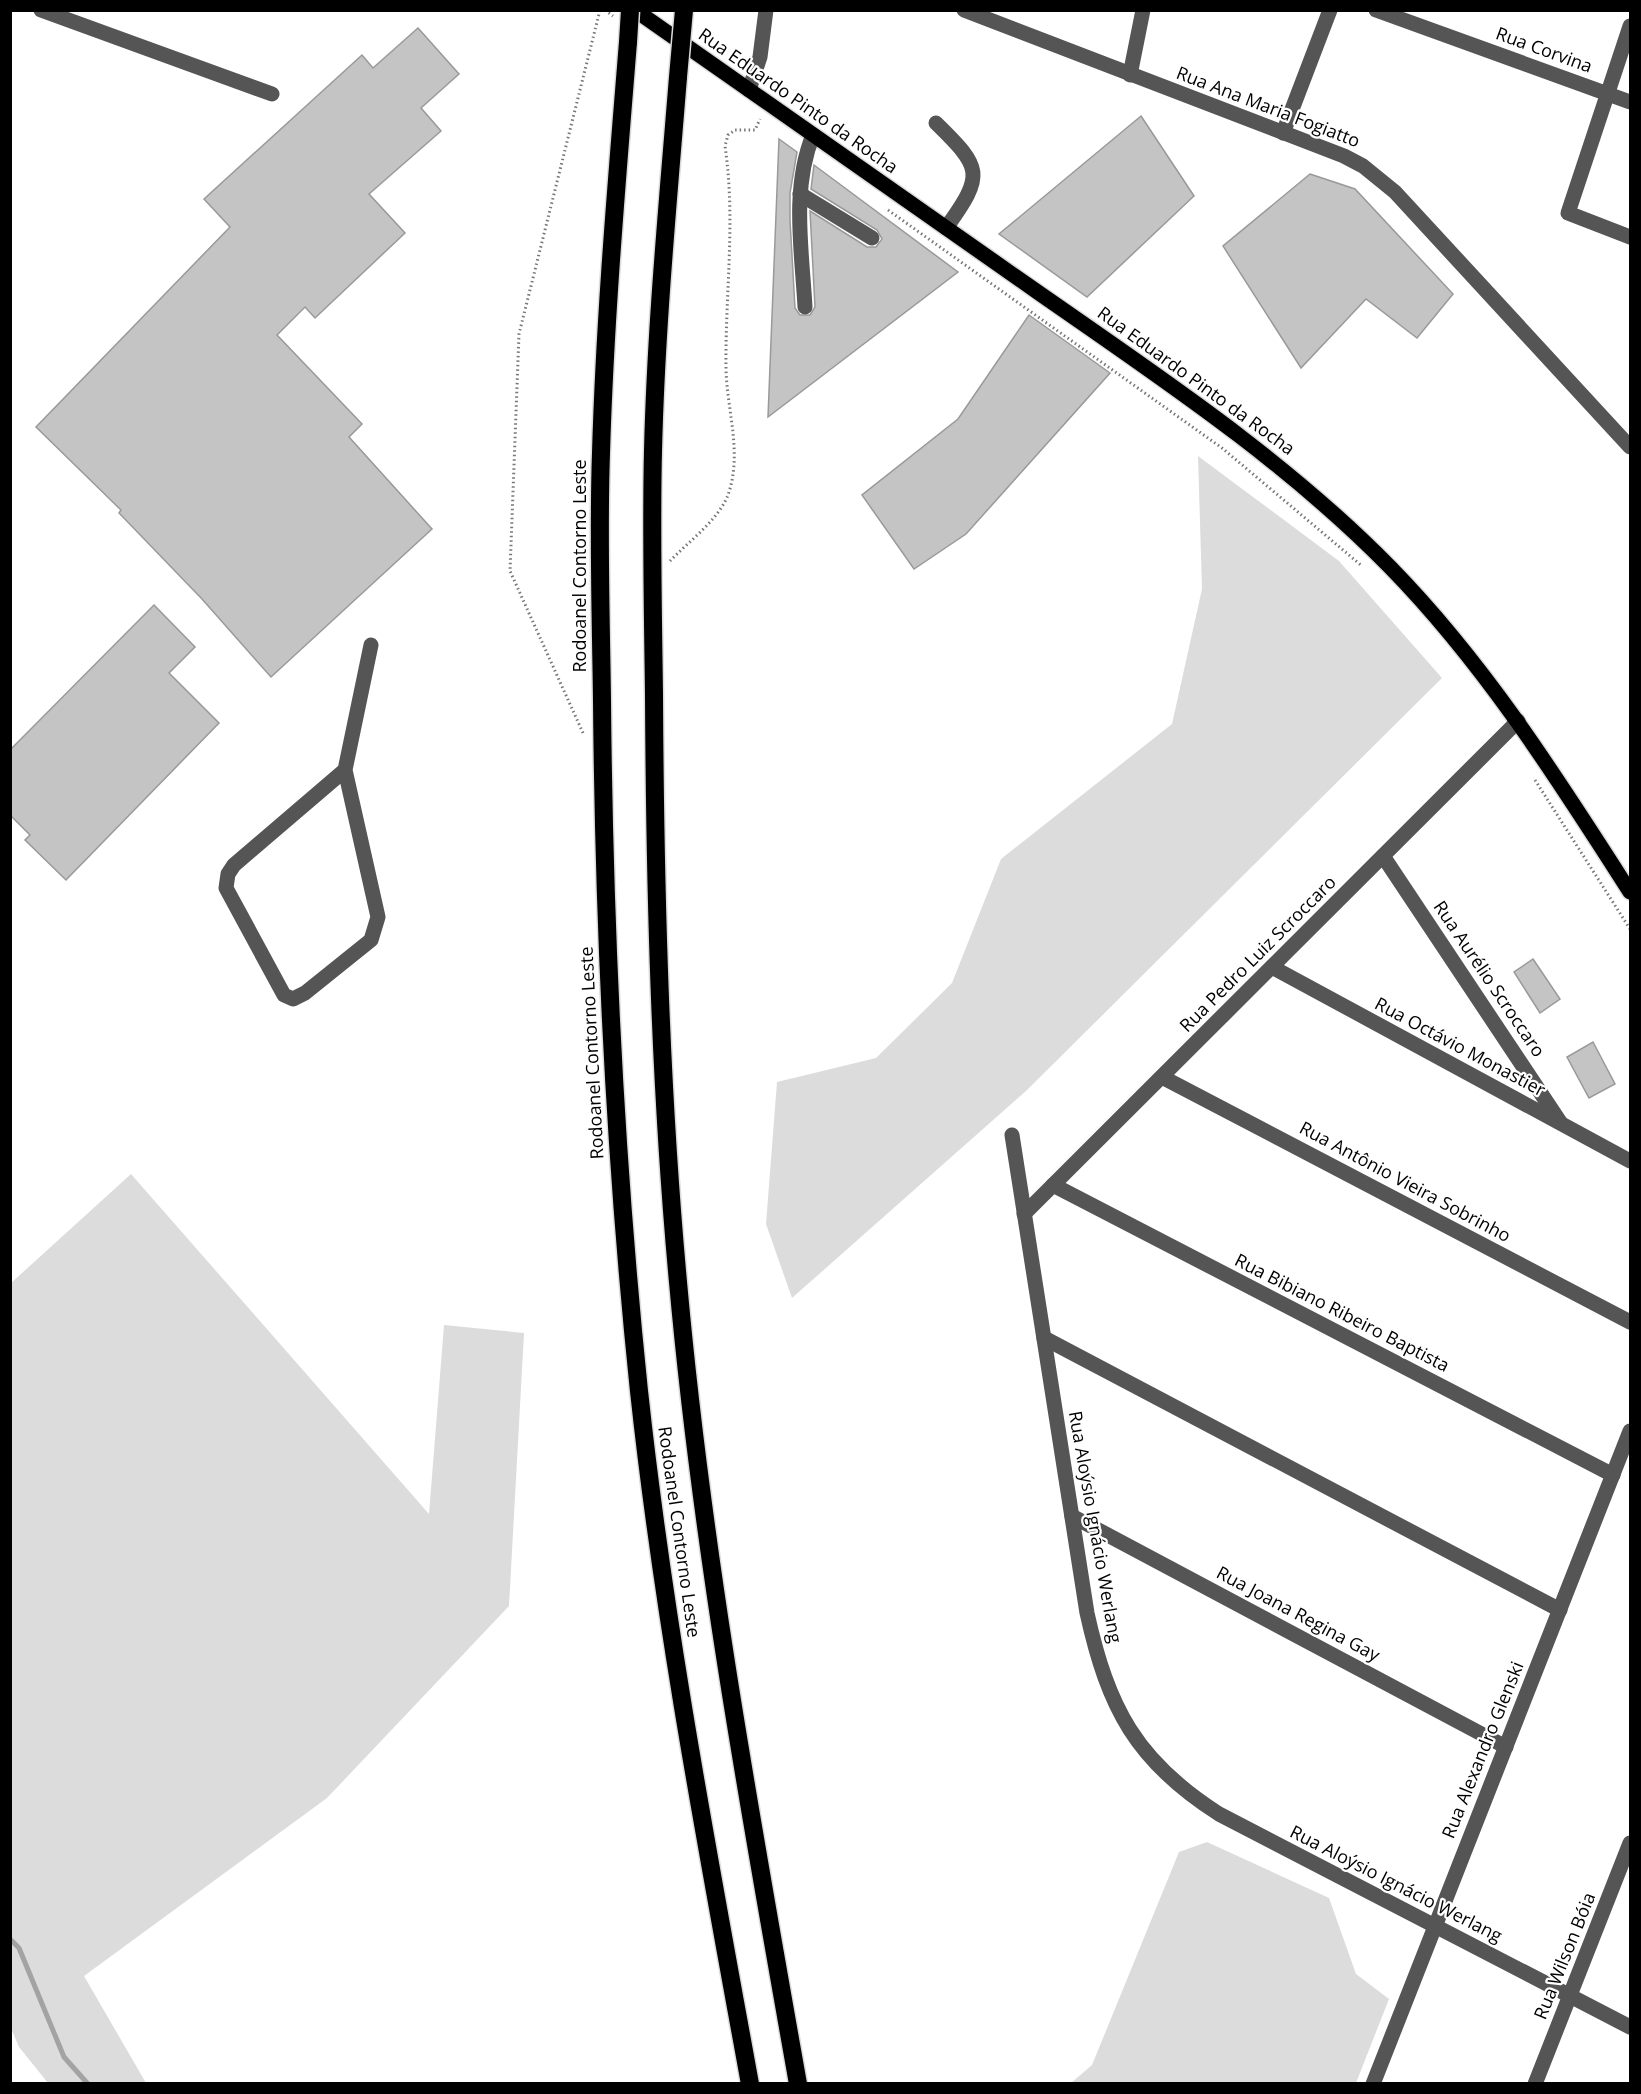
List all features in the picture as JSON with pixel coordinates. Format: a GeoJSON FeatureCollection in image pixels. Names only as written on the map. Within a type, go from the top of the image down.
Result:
{"type":"FeatureCollection","features":[{"type":"Feature","properties":{"kind":"highway","name":"Rodoanel Contorno Leste"},"geometry":{"type":"LineString","coordinates":[[684,10],[656,371],[653,579],[657,934],[678,1285],[719,1616],[754,1837],[798,2084]]}},
{"type":"Feature","properties":{"kind":"highway","name":"Rodoanel Contorno Leste"},"geometry":{"type":"LineString","coordinates":[[626,13],[628,42],[609,280],[600,460],[604,887],[609,997],[629,1285],[654,1511],[686,1725],[750,2084]]}},
{"type":"Feature","properties":{"kind":"main road","name":"Rua Eduardo Pinto da Rocha"},"geometry":{"type":"LineString","coordinates":[[626,13],[748,90],[1205,408],[1302,484],[1391,568],[1465,653],[1518,721],[1630,892]]}},
{"type":"Feature","properties":{"kind":"street"},"geometry":{"type":"LineString","coordinates":[[41,10],[272,94]]}},
{"type":"Feature","properties":{"kind":"street"},"geometry":{"type":"LineString","coordinates":[[748,90],[760,57],[766,10]]}},
{"type":"Feature","properties":{"kind":"street","name":"Rua Ana Maria Fogiatto"},"geometry":{"type":"LineString","coordinates":[[964,10],[1363,166],[1395,192],[1630,447]]}},
{"type":"Feature","properties":{"kind":"street"},"geometry":{"type":"LineString","coordinates":[[1131,75],[1143,10]]}},
{"type":"Feature","properties":{"kind":"street"},"geometry":{"type":"LineString","coordinates":[[1283,133],[1330,10]]}},
{"type":"Feature","properties":{"kind":"street","name":"Rua Corvina"},"geometry":{"type":"LineString","coordinates":[[1376,10],[1630,102]]}},
{"type":"Feature","properties":{"kind":"street"},"geometry":{"type":"LineString","coordinates":[[1630,26],[1568,213],[1630,237]]}},
{"type":"Feature","properties":{"kind":"street"},"geometry":{"type":"LineString","coordinates":[[936,123],[966,152],[974,167],[973,184],[964,204],[946,228]]}},
{"type":"Feature","properties":{"kind":"street"},"geometry":{"type":"LineString","coordinates":[[805,307],[800,194],[804,157],[813,135]]}},
{"type":"Feature","properties":{"kind":"street"},"geometry":{"type":"LineString","coordinates":[[800,194],[872,237]]}},
{"type":"Feature","properties":{"kind":"street"},"geometry":{"type":"LineString","coordinates":[[345,770],[234,865],[228,874],[226,888],[284,995],[293,999],[305,993],[371,940],[378,917],[345,770],[371,645]]}},
{"type":"Feature","properties":{"kind":"street","name":"Rua Pedro Luiz Scroccaro"},"geometry":{"type":"LineString","coordinates":[[1024,1214],[1518,721]]}},
{"type":"Feature","properties":{"kind":"street","name":"Rua Aurélio Scroccaro"},"geometry":{"type":"LineString","coordinates":[[1383,856],[1562,1124]]}},
{"type":"Feature","properties":{"kind":"street","name":"Rua Octávio Monastier"},"geometry":{"type":"LineString","coordinates":[[1272,967],[1630,1161]]}},
{"type":"Feature","properties":{"kind":"street","name":"Rua Antônio Vieira Sobrinho"},"geometry":{"type":"LineString","coordinates":[[1162,1077],[1630,1322]]}},
{"type":"Feature","properties":{"kind":"street","name":"Rua Aloýsio Ignácio Werlang"},"geometry":{"type":"LineString","coordinates":[[1012,1135],[1088,1613],[1099,1659],[1118,1710],[1152,1762],[1173,1782],[1219,1814],[1630,2027]]}},
{"type":"Feature","properties":{"kind":"street","name":"Rua Bibiano Ribeiro Baptista"},"geometry":{"type":"LineString","coordinates":[[1053,1185],[1613,1475]]}},
{"type":"Feature","properties":{"kind":"street"},"geometry":{"type":"LineString","coordinates":[[1044,1338],[1560,1610]]}},
{"type":"Feature","properties":{"kind":"street","name":"Rua Alexandro Glenski"},"geometry":{"type":"LineString","coordinates":[[1373,2084],[1630,1431]]}},
{"type":"Feature","properties":{"kind":"street","name":"Rua Joana Regina Gay"},"geometry":{"type":"LineString","coordinates":[[1072,1516],[1506,1747]]}},
{"type":"Feature","properties":{"kind":"street","name":"Rua Wilson Bóia"},"geometry":{"type":"LineString","coordinates":[[1535,2084],[1630,1844]]}},
{"type":"Feature","properties":{"kind":"path"},"geometry":{"type":"LineString","coordinates":[[588,743],[510,571],[519,334],[600,10]]}},
{"type":"Feature","properties":{"kind":"path"},"geometry":{"type":"LineString","coordinates":[[604,10],[626,13]]}},
{"type":"Feature","properties":{"kind":"path"},"geometry":{"type":"LineString","coordinates":[[653,579],[717,513],[729,493],[735,464],[726,371],[732,216],[725,146],[728,135],[735,130],[755,130],[761,117],[770,124]]}},
{"type":"Feature","properties":{"kind":"path"},"geometry":{"type":"LineString","coordinates":[[880,204],[1222,448],[1368,571]]}},
{"type":"Feature","properties":{"kind":"path"},"geometry":{"type":"LineString","coordinates":[[1532,776],[1630,929]]}},
{"type":"Feature","properties":{"kind":"shaded area"},"geometry":{"type":"Polygon","coordinates":[[[1198,456],[1339,561],[1442,678],[1026,1091],[792,1298],[766,1224],[777,1082],[876,1058],[952,983],[1001,859],[1172,724],[1202,589],[1198,456]]]}},
{"type":"Feature","properties":{"kind":"shaded area"},"geometry":{"type":"Polygon","coordinates":[[[131,1174],[429,1514],[444,1325],[524,1333],[509,1606],[327,1798],[84,1976],[146,2083],[48,2083],[19,2047],[10,2026],[11,1283],[131,1174]]]}},
{"type":"Feature","properties":{"kind":"shaded area"},"geometry":{"type":"Polygon","coordinates":[[[1207,1842],[1329,1898],[1356,1974],[1389,1999],[1356,2083],[1071,2083],[1092,2065],[1179,1852],[1207,1842]]]}},
{"type":"Feature","properties":{"kind":"building"},"geometry":{"type":"Polygon","coordinates":[[[418,28],[459,74],[421,108],[441,131],[369,194],[405,233],[315,318],[305,307],[277,335],[362,424],[349,437],[432,529],[271,677],[202,599],[119,513],[121,510],[36,427],[230,227],[204,199],[362,55],[373,68],[418,28]]]}},
{"type":"Feature","properties":{"kind":"building"},"geometry":{"type":"Polygon","coordinates":[[[1141,116],[1194,196],[1087,297],[999,234],[1141,116]]]}},
{"type":"Feature","properties":{"kind":"building"},"geometry":{"type":"Polygon","coordinates":[[[779,139],[797,152],[790,193],[790,220],[795,308],[800,315],[810,315],[815,307],[810,211],[867,247],[876,247],[882,239],[877,230],[811,189],[814,165],[958,272],[768,417],[779,139]]]}},
{"type":"Feature","properties":{"kind":"building"},"geometry":{"type":"Polygon","coordinates":[[[1310,174],[1355,189],[1453,294],[1417,338],[1366,299],[1301,368],[1223,246],[1310,174]]]}},
{"type":"Feature","properties":{"kind":"building"},"geometry":{"type":"Polygon","coordinates":[[[1029,315],[1110,373],[966,534],[914,569],[862,495],[958,419],[1029,315]]]}},
{"type":"Feature","properties":{"kind":"building"},"geometry":{"type":"Polygon","coordinates":[[[154,605],[195,647],[169,673],[219,723],[66,880],[25,840],[30,835],[10,815],[10,750],[154,605]]]}},
{"type":"Feature","properties":{"kind":"building"},"geometry":{"type":"Polygon","coordinates":[[[1533,959],[1560,999],[1540,1013],[1514,972],[1533,959]]]}},
{"type":"Feature","properties":{"kind":"building"},"geometry":{"type":"Polygon","coordinates":[[[1593,1042],[1615,1084],[1589,1098],[1567,1057],[1593,1042]]]}},
{"type":"Feature","properties":{"kind":"waterway"},"geometry":{"type":"LineString","coordinates":[[10,1939],[19,1948],[64,2057],[88,2084]]}}]}
